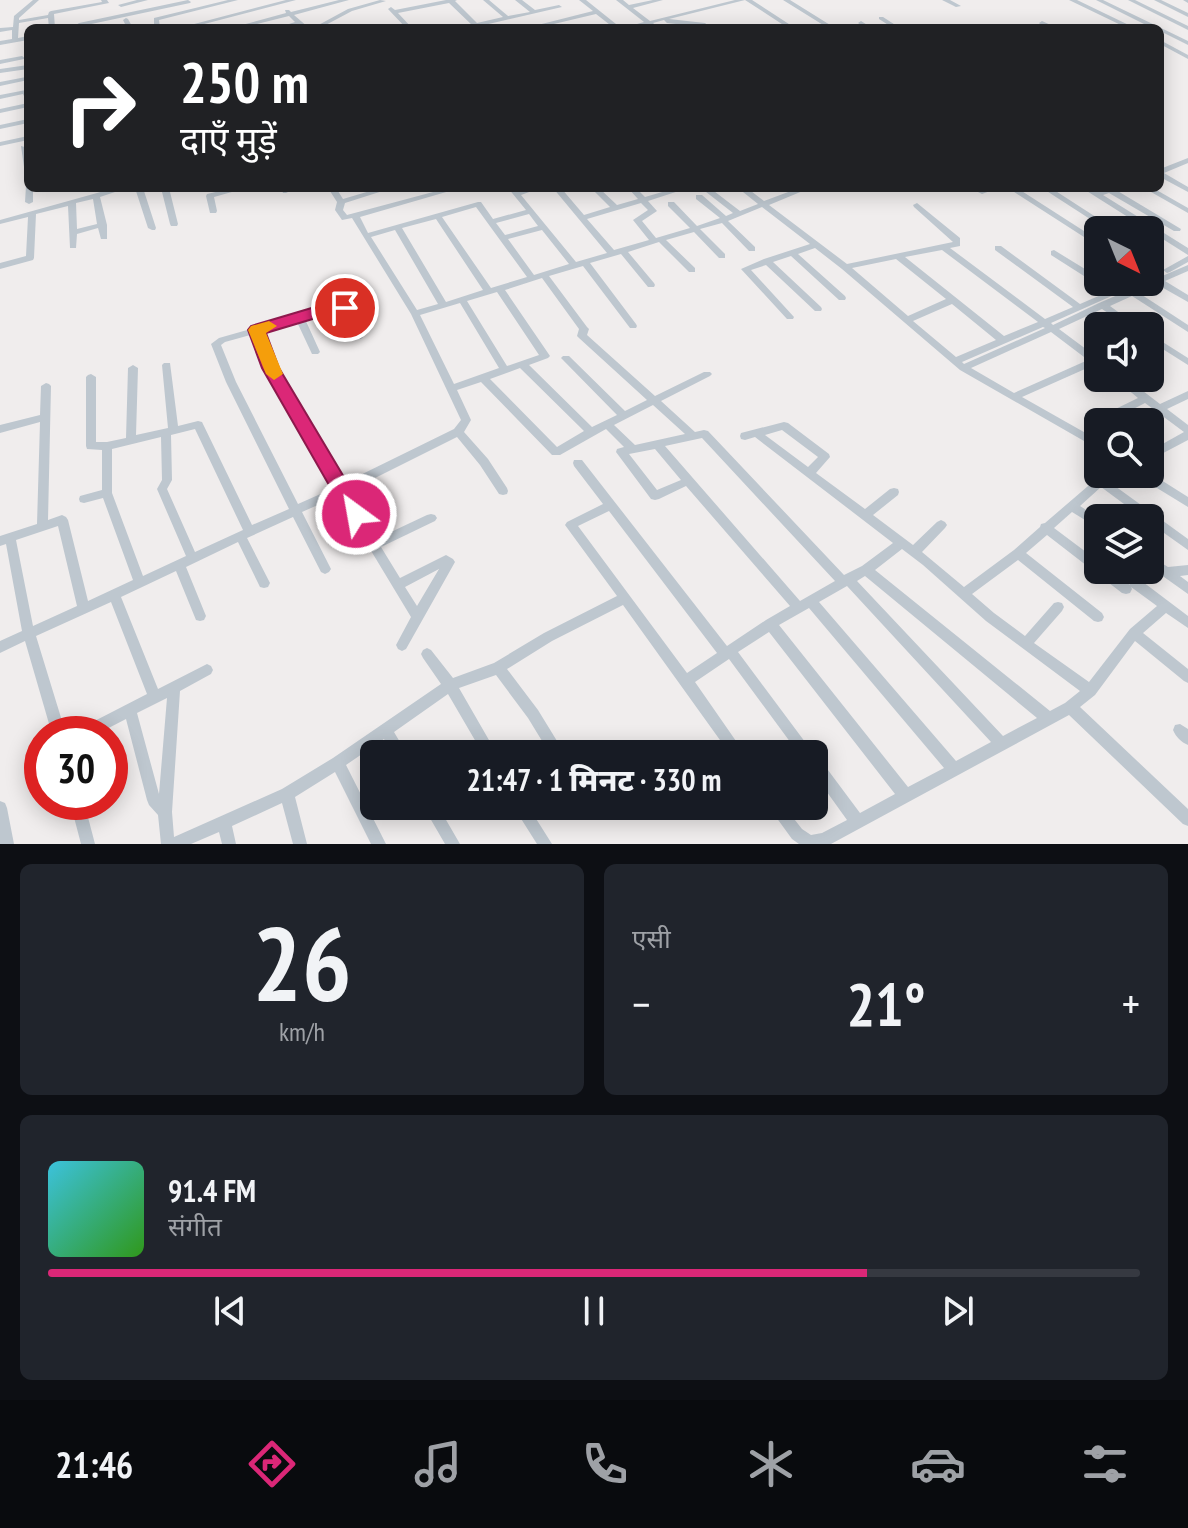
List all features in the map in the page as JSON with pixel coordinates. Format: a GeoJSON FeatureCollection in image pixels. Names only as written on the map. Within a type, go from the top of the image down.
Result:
{"type":"FeatureCollection","features":[{"type":"Feature","properties":{"kind":"street"},"geometry":{"type":"LineString","coordinates":[[15,40],[16,17],[24,4],[36,0]]}},
{"type":"Feature","properties":{"kind":"street"},"geometry":{"type":"LineString","coordinates":[[52,24],[51,13],[106,3],[104,0]]}},
{"type":"Feature","properties":{"kind":"street"},"geometry":{"type":"LineString","coordinates":[[121,5],[145,0]]}},
{"type":"Feature","properties":{"kind":"street"},"geometry":{"type":"LineString","coordinates":[[86,24],[235,0]]}},
{"type":"Feature","properties":{"kind":"street"},"geometry":{"type":"LineString","coordinates":[[205,24],[293,0]]}},
{"type":"Feature","properties":{"kind":"street"},"geometry":{"type":"LineString","coordinates":[[250,24],[346,0]]}},
{"type":"Feature","properties":{"kind":"street"},"geometry":{"type":"LineString","coordinates":[[394,12],[452,0],[475,24]]}},
{"type":"Feature","properties":{"kind":"street"},"geometry":{"type":"LineString","coordinates":[[486,0],[507,18]]}},
{"type":"Feature","properties":{"kind":"street"},"geometry":{"type":"LineString","coordinates":[[518,0],[534,12]]}},
{"type":"Feature","properties":{"kind":"street"},"geometry":{"type":"LineString","coordinates":[[550,0],[573,18]]}},
{"type":"Feature","properties":{"kind":"street"},"geometry":{"type":"LineString","coordinates":[[582,0],[613,24]]}},
{"type":"Feature","properties":{"kind":"street"},"geometry":{"type":"LineString","coordinates":[[619,0],[651,24]]}},
{"type":"Feature","properties":{"kind":"street"},"geometry":{"type":"LineString","coordinates":[[641,24],[706,9],[721,2],[745,0],[785,24]]}},
{"type":"Feature","properties":{"kind":"street"},"geometry":{"type":"LineString","coordinates":[[786,0],[825,24]]}},
{"type":"Feature","properties":{"kind":"street"},"geometry":{"type":"LineString","coordinates":[[945,0],[958,6]]}},
{"type":"Feature","properties":{"kind":"street"},"geometry":{"type":"LineString","coordinates":[[1076,0],[1124,24]]}},
{"type":"Feature","properties":{"kind":"street"},"geometry":{"type":"LineString","coordinates":[[1099,0],[1149,24]]}},
{"type":"Feature","properties":{"kind":"street"},"geometry":{"type":"LineString","coordinates":[[1131,0],[1188,28]]}},
{"type":"Feature","properties":{"kind":"street"},"geometry":{"type":"LineString","coordinates":[[1157,0],[1188,16]]}},
{"type":"Feature","properties":{"kind":"street"},"geometry":{"type":"LineString","coordinates":[[324,24],[350,10],[383,1],[405,24]]}},
{"type":"Feature","properties":{"kind":"street"},"geometry":{"type":"LineString","coordinates":[[629,7],[655,1]]}},
{"type":"Feature","properties":{"kind":"street"},"geometry":{"type":"LineString","coordinates":[[106,24],[154,14],[188,2]]}},
{"type":"Feature","properties":{"kind":"street"},"geometry":{"type":"LineString","coordinates":[[277,4],[302,24]]}},
{"type":"Feature","properties":{"kind":"street"},"geometry":{"type":"LineString","coordinates":[[95,5],[99,16]]}},
{"type":"Feature","properties":{"kind":"street"},"geometry":{"type":"LineString","coordinates":[[210,6],[224,17]]}},
{"type":"Feature","properties":{"kind":"street"},"geometry":{"type":"LineString","coordinates":[[484,24],[559,7]]}},
{"type":"Feature","properties":{"kind":"street"},"geometry":{"type":"LineString","coordinates":[[73,9],[77,19]]}},
{"type":"Feature","properties":{"kind":"street"},"geometry":{"type":"LineString","coordinates":[[706,9],[709,15],[707,24]]}},
{"type":"Feature","properties":{"kind":"street"},"geometry":{"type":"LineString","coordinates":[[547,24],[598,12]]}},
{"type":"Feature","properties":{"kind":"street"},"geometry":{"type":"LineString","coordinates":[[154,14],[156,24]]}},
{"type":"Feature","properties":{"kind":"street"},"geometry":{"type":"LineString","coordinates":[[680,15],[687,22]]}},
{"type":"Feature","properties":{"kind":"street"},"geometry":{"type":"LineString","coordinates":[[0,30],[52,16]]}},
{"type":"Feature","properties":{"kind":"street"},"geometry":{"type":"LineString","coordinates":[[1164,25],[1188,16]]}},
{"type":"Feature","properties":{"kind":"street"},"geometry":{"type":"LineString","coordinates":[[881,18],[891,24]]}},
{"type":"Feature","properties":{"kind":"street"},"geometry":{"type":"LineString","coordinates":[[126,20],[128,24]]}},
{"type":"Feature","properties":{"kind":"street"},"geometry":{"type":"LineString","coordinates":[[661,20],[696,24]]}},
{"type":"Feature","properties":{"kind":"street"},"geometry":{"type":"LineString","coordinates":[[1164,31],[1188,43]]}},
{"type":"Feature","properties":{"kind":"street"},"geometry":{"type":"LineString","coordinates":[[0,43],[24,39]]}},
{"type":"Feature","properties":{"kind":"street"},"geometry":{"type":"LineString","coordinates":[[1164,44],[1188,57]]}},
{"type":"Feature","properties":{"kind":"street"},"geometry":{"type":"LineString","coordinates":[[0,62],[22,58]]}},
{"type":"Feature","properties":{"kind":"street"},"geometry":{"type":"LineString","coordinates":[[0,71],[24,68]]}},
{"type":"Feature","properties":{"kind":"street"},"geometry":{"type":"LineString","coordinates":[[0,84],[24,79]]}},
{"type":"Feature","properties":{"kind":"street"},"geometry":{"type":"LineString","coordinates":[[0,97],[24,92]]}},
{"type":"Feature","properties":{"kind":"street"},"geometry":{"type":"LineString","coordinates":[[0,111],[24,103]]}},
{"type":"Feature","properties":{"kind":"street"},"geometry":{"type":"LineString","coordinates":[[0,127],[24,122]]}},
{"type":"Feature","properties":{"kind":"street"},"geometry":{"type":"LineString","coordinates":[[0,144],[24,139]]}},
{"type":"Feature","properties":{"kind":"street"},"geometry":{"type":"LineString","coordinates":[[1164,171],[1188,160]]}},
{"type":"Feature","properties":{"kind":"street"},"geometry":{"type":"LineString","coordinates":[[1164,175],[1188,190]]}},
{"type":"Feature","properties":{"kind":"street"},"geometry":{"type":"LineString","coordinates":[[29,192],[29,202]]}},
{"type":"Feature","properties":{"kind":"street"},"geometry":{"type":"LineString","coordinates":[[0,222],[110,192]]}},
{"type":"Feature","properties":{"kind":"street"},"geometry":{"type":"LineString","coordinates":[[140,192],[152,228]]}},
{"type":"Feature","properties":{"kind":"street"},"geometry":{"type":"LineString","coordinates":[[166,192],[174,224]]}},
{"type":"Feature","properties":{"kind":"street"},"geometry":{"type":"LineString","coordinates":[[208,192],[213,211]]}},
{"type":"Feature","properties":{"kind":"street"},"geometry":{"type":"LineString","coordinates":[[335,192],[341,202],[339,210],[345,218],[435,192]]}},
{"type":"Feature","properties":{"kind":"street"},"geometry":{"type":"LineString","coordinates":[[341,202],[375,192]]}},
{"type":"Feature","properties":{"kind":"street"},"geometry":{"type":"LineString","coordinates":[[515,192],[575,266]]}},
{"type":"Feature","properties":{"kind":"street"},"geometry":{"type":"LineString","coordinates":[[560,192],[582,218],[651,285]]}},
{"type":"Feature","properties":{"kind":"street"},"geometry":{"type":"LineString","coordinates":[[599,192],[615,208]]}},
{"type":"Feature","properties":{"kind":"street"},"geometry":{"type":"LineString","coordinates":[[636,192],[652,213],[637,221],[692,270]]}},
{"type":"Feature","properties":{"kind":"street"},"geometry":{"type":"LineString","coordinates":[[582,218],[666,192]]}},
{"type":"Feature","properties":{"kind":"street"},"geometry":{"type":"LineString","coordinates":[[710,192],[738,213]]}},
{"type":"Feature","properties":{"kind":"street"},"geometry":{"type":"LineString","coordinates":[[748,192],[845,267],[959,365],[1084,437]]}},
{"type":"Feature","properties":{"kind":"street"},"geometry":{"type":"LineString","coordinates":[[785,192],[789,195]]}},
{"type":"Feature","properties":{"kind":"street"},"geometry":{"type":"LineString","coordinates":[[415,314],[695,228],[796,192]]}},
{"type":"Feature","properties":{"kind":"street"},"geometry":{"type":"LineString","coordinates":[[1018,192],[1084,235]]}},
{"type":"Feature","properties":{"kind":"street"},"geometry":{"type":"LineString","coordinates":[[1052,192],[1090,216]]}},
{"type":"Feature","properties":{"kind":"street"},"geometry":{"type":"LineString","coordinates":[[1093,192],[1129,216]]}},
{"type":"Feature","properties":{"kind":"street"},"geometry":{"type":"LineString","coordinates":[[1097,194],[1103,192]]}},
{"type":"Feature","properties":{"kind":"street"},"geometry":{"type":"LineString","coordinates":[[1118,192],[1177,229]]}},
{"type":"Feature","properties":{"kind":"street"},"geometry":{"type":"LineString","coordinates":[[1155,192],[1188,211]]}},
{"type":"Feature","properties":{"kind":"street"},"geometry":{"type":"LineString","coordinates":[[96,196],[104,237]]}},
{"type":"Feature","properties":{"kind":"street"},"geometry":{"type":"LineString","coordinates":[[699,197],[752,249]]}},
{"type":"Feature","properties":{"kind":"street"},"geometry":{"type":"LineString","coordinates":[[72,203],[73,246]]}},
{"type":"Feature","properties":{"kind":"street"},"geometry":{"type":"LineString","coordinates":[[366,236],[478,204],[533,279]]}},
{"type":"Feature","properties":{"kind":"street"},"geometry":{"type":"LineString","coordinates":[[671,204],[722,256]]}},
{"type":"Feature","properties":{"kind":"street"},"geometry":{"type":"LineString","coordinates":[[845,267],[945,248],[959,242],[917,205]]}},
{"type":"Feature","properties":{"kind":"street"},"geometry":{"type":"LineString","coordinates":[[491,222],[530,211]]}},
{"type":"Feature","properties":{"kind":"street"},"geometry":{"type":"LineString","coordinates":[[0,266],[30,258],[32,214]]}},
{"type":"Feature","properties":{"kind":"street"},"geometry":{"type":"LineString","coordinates":[[0,647],[458,432],[466,420],[453,388],[415,314],[355,216],[359,214]]}},
{"type":"Feature","properties":{"kind":"street"},"geometry":{"type":"LineString","coordinates":[[438,216],[489,292]]}},
{"type":"Feature","properties":{"kind":"street"},"geometry":{"type":"LineString","coordinates":[[73,232],[103,225]]}},
{"type":"Feature","properties":{"kind":"street"},"geometry":{"type":"LineString","coordinates":[[397,227],[444,306]]}},
{"type":"Feature","properties":{"kind":"street"},"geometry":{"type":"LineString","coordinates":[[503,238],[543,227]]}},
{"type":"Feature","properties":{"kind":"street"},"geometry":{"type":"LineString","coordinates":[[1164,238],[1188,252]]}},
{"type":"Feature","properties":{"kind":"street"},"geometry":{"type":"LineString","coordinates":[[790,317],[745,272],[747,267],[817,245]]}},
{"type":"Feature","properties":{"kind":"street"},"geometry":{"type":"LineString","coordinates":[[945,248],[1084,353]]}},
{"type":"Feature","properties":{"kind":"street"},"geometry":{"type":"LineString","coordinates":[[998,248],[1080,308]]}},
{"type":"Feature","properties":{"kind":"street"},"geometry":{"type":"LineString","coordinates":[[792,253],[842,298]]}},
{"type":"Feature","properties":{"kind":"street"},"geometry":{"type":"LineString","coordinates":[[1054,253],[1084,272]]}},
{"type":"Feature","properties":{"kind":"street"},"geometry":{"type":"LineString","coordinates":[[899,257],[1004,341]]}},
{"type":"Feature","properties":{"kind":"street"},"geometry":{"type":"LineString","coordinates":[[767,261],[818,309]]}},
{"type":"Feature","properties":{"kind":"street"},"geometry":{"type":"LineString","coordinates":[[585,263],[633,326]]}},
{"type":"Feature","properties":{"kind":"street"},"geometry":{"type":"LineString","coordinates":[[1164,274],[1188,266]]}},
{"type":"Feature","properties":{"kind":"street"},"geometry":{"type":"LineString","coordinates":[[544,275],[584,329],[582,336],[693,436]]}},
{"type":"Feature","properties":{"kind":"street"},"geometry":{"type":"LineString","coordinates":[[1164,285],[1188,299]]}},
{"type":"Feature","properties":{"kind":"street"},"geometry":{"type":"LineString","coordinates":[[453,388],[545,356],[500,289]]}},
{"type":"Feature","properties":{"kind":"street"},"geometry":{"type":"LineString","coordinates":[[959,365],[1004,341],[1048,326],[1080,308],[1100,304],[1111,296]]}},
{"type":"Feature","properties":{"kind":"street"},"geometry":{"type":"LineString","coordinates":[[959,365],[1124,296]]}},
{"type":"Feature","properties":{"kind":"street"},"geometry":{"type":"LineString","coordinates":[[1138,296],[1188,329]]}},
{"type":"Feature","properties":{"kind":"street"},"geometry":{"type":"LineString","coordinates":[[462,300],[505,370]]}},
{"type":"Feature","properties":{"kind":"street"},"geometry":{"type":"LineString","coordinates":[[907,320],[952,300]]}},
{"type":"Feature","properties":{"kind":"street"},"geometry":{"type":"LineString","coordinates":[[1100,304],[1112,312]]}},
{"type":"Feature","properties":{"kind":"street"},"geometry":{"type":"LineString","coordinates":[[325,569],[216,344],[341,306],[358,337]]}},
{"type":"Feature","properties":{"kind":"street"},"geometry":{"type":"LineString","coordinates":[[299,317],[315,352]]}},
{"type":"Feature","properties":{"kind":"street"},"geometry":{"type":"LineString","coordinates":[[257,330],[271,368],[418,618]]}},
{"type":"Feature","properties":{"kind":"street"},"geometry":{"type":"LineString","coordinates":[[1164,346],[1188,362]]}},
{"type":"Feature","properties":{"kind":"street"},"geometry":{"type":"LineString","coordinates":[[566,358],[624,416]]}},
{"type":"Feature","properties":{"kind":"street"},"geometry":{"type":"LineString","coordinates":[[522,364],[591,432]]}},
{"type":"Feature","properties":{"kind":"street"},"geometry":{"type":"LineString","coordinates":[[167,365],[167,480],[162,489],[192,557]]}},
{"type":"Feature","properties":{"kind":"street"},"geometry":{"type":"LineString","coordinates":[[1016,396],[1084,367]]}},
{"type":"Feature","properties":{"kind":"street"},"geometry":{"type":"LineString","coordinates":[[131,440],[133,368]]}},
{"type":"Feature","properties":{"kind":"street"},"geometry":{"type":"LineString","coordinates":[[483,378],[556,452],[707,374]]}},
{"type":"Feature","properties":{"kind":"street"},"geometry":{"type":"LineString","coordinates":[[91,377],[91,446],[107,446],[192,424],[201,427],[264,583]]}},
{"type":"Feature","properties":{"kind":"street"},"geometry":{"type":"LineString","coordinates":[[42,527],[46,386]]}},
{"type":"Feature","properties":{"kind":"street"},"geometry":{"type":"LineString","coordinates":[[1138,392],[1158,408]]}},
{"type":"Feature","properties":{"kind":"street"},"geometry":{"type":"LineString","coordinates":[[1161,408],[1188,395]]}},
{"type":"Feature","properties":{"kind":"street"},"geometry":{"type":"LineString","coordinates":[[1126,408],[1146,398]]}},
{"type":"Feature","properties":{"kind":"street"},"geometry":{"type":"LineString","coordinates":[[1164,413],[1188,433],[1164,448]]}},
{"type":"Feature","properties":{"kind":"street"},"geometry":{"type":"LineString","coordinates":[[0,429],[45,417]]}},
{"type":"Feature","properties":{"kind":"street"},"geometry":{"type":"LineString","coordinates":[[607,424],[633,450]]}},
{"type":"Feature","properties":{"kind":"street"},"geometry":{"type":"LineString","coordinates":[[809,473],[825,457],[784,426],[751,434],[809,473],[914,552],[1090,691]]}},
{"type":"Feature","properties":{"kind":"street"},"geometry":{"type":"LineString","coordinates":[[1078,433],[1084,430]]}},
{"type":"Feature","properties":{"kind":"street"},"geometry":{"type":"LineString","coordinates":[[458,432],[484,462],[503,491]]}},
{"type":"Feature","properties":{"kind":"street"},"geometry":{"type":"LineString","coordinates":[[688,481],[655,496],[621,452],[704,434],[1001,743]]}},
{"type":"Feature","properties":{"kind":"street"},"geometry":{"type":"LineString","coordinates":[[657,444],[953,768]]}},
{"type":"Feature","properties":{"kind":"street"},"geometry":{"type":"LineString","coordinates":[[107,446],[107,493],[139,582]]}},
{"type":"Feature","properties":{"kind":"street"},"geometry":{"type":"LineString","coordinates":[[578,463],[796,740]]}},
{"type":"Feature","properties":{"kind":"street"},"geometry":{"type":"LineString","coordinates":[[964,594],[1094,488]]}},
{"type":"Feature","properties":{"kind":"street"},"geometry":{"type":"LineString","coordinates":[[1117,488],[1188,545]]}},
{"type":"Feature","properties":{"kind":"street"},"geometry":{"type":"LineString","coordinates":[[1164,488],[1188,503]]}},
{"type":"Feature","properties":{"kind":"street"},"geometry":{"type":"LineString","coordinates":[[865,515],[894,492]]}},
{"type":"Feature","properties":{"kind":"street"},"geometry":{"type":"LineString","coordinates":[[84,499],[107,493]]}},
{"type":"Feature","properties":{"kind":"street"},"geometry":{"type":"LineString","coordinates":[[356,514],[387,499]]}},
{"type":"Feature","properties":{"kind":"street"},"geometry":{"type":"LineString","coordinates":[[610,506],[571,525],[728,740]]}},
{"type":"Feature","properties":{"kind":"street"},"geometry":{"type":"LineString","coordinates":[[1073,507],[1084,514]]}},
{"type":"Feature","properties":{"kind":"street"},"geometry":{"type":"LineString","coordinates":[[375,544],[431,518]]}},
{"type":"Feature","properties":{"kind":"street"},"geometry":{"type":"LineString","coordinates":[[54,716],[5,540],[62,520],[84,608]]}},
{"type":"Feature","properties":{"kind":"street"},"geometry":{"type":"LineString","coordinates":[[914,552],[941,525]]}},
{"type":"Feature","properties":{"kind":"street"},"geometry":{"type":"LineString","coordinates":[[1045,527],[1084,557]]}},
{"type":"Feature","properties":{"kind":"street"},"geometry":{"type":"LineString","coordinates":[[686,681],[770,624],[866,570],[902,543]]}},
{"type":"Feature","properties":{"kind":"street"},"geometry":{"type":"LineString","coordinates":[[1018,553],[1098,617]]}},
{"type":"Feature","properties":{"kind":"street"},"geometry":{"type":"LineString","coordinates":[[398,585],[446,560],[449,562],[402,645]]}},
{"type":"Feature","properties":{"kind":"street"},"geometry":{"type":"LineString","coordinates":[[179,564],[200,616]]}},
{"type":"Feature","properties":{"kind":"street"},"geometry":{"type":"LineString","coordinates":[[866,570],[1048,718]]}},
{"type":"Feature","properties":{"kind":"street"},"geometry":{"type":"LineString","coordinates":[[1166,572],[1188,570]]}},
{"type":"Feature","properties":{"kind":"street"},"geometry":{"type":"LineString","coordinates":[[1166,572],[1188,589]]}},
{"type":"Feature","properties":{"kind":"street"},"geometry":{"type":"LineString","coordinates":[[1126,584],[1166,606],[1188,623]]}},
{"type":"Feature","properties":{"kind":"street"},"geometry":{"type":"LineString","coordinates":[[114,595],[155,697]]}},
{"type":"Feature","properties":{"kind":"street"},"geometry":{"type":"LineString","coordinates":[[175,844],[287,794],[338,763],[450,685],[498,668],[548,637],[625,598]]}},
{"type":"Feature","properties":{"kind":"street"},"geometry":{"type":"LineString","coordinates":[[786,820],[797,834],[809,842],[824,840],[1070,707],[1090,691],[1134,633],[1166,606]]}},
{"type":"Feature","properties":{"kind":"street"},"geometry":{"type":"LineString","coordinates":[[1026,643],[1058,607]]}},
{"type":"Feature","properties":{"kind":"street"},"geometry":{"type":"LineString","coordinates":[[770,624],[905,795]]}},
{"type":"Feature","properties":{"kind":"street"},"geometry":{"type":"LineString","coordinates":[[1134,633],[1188,677]]}},
{"type":"Feature","properties":{"kind":"street"},"geometry":{"type":"LineString","coordinates":[[427,654],[450,685],[482,740]]}},
{"type":"Feature","properties":{"kind":"street"},"geometry":{"type":"LineString","coordinates":[[498,668],[549,740]]}},
{"type":"Feature","properties":{"kind":"street"},"geometry":{"type":"LineString","coordinates":[[118,716],[207,670]]}},
{"type":"Feature","properties":{"kind":"street"},"geometry":{"type":"LineString","coordinates":[[168,844],[165,812],[174,688]]}},
{"type":"Feature","properties":{"kind":"street"},"geometry":{"type":"LineString","coordinates":[[1070,707],[1188,819]]}},
{"type":"Feature","properties":{"kind":"street"},"geometry":{"type":"LineString","coordinates":[[130,710],[154,800],[165,812]]}},
{"type":"Feature","properties":{"kind":"street"},"geometry":{"type":"LineString","coordinates":[[386,730],[392,740]]}},
{"type":"Feature","properties":{"kind":"street"},"geometry":{"type":"LineString","coordinates":[[338,763],[379,844]]}},
{"type":"Feature","properties":{"kind":"street"},"geometry":{"type":"LineString","coordinates":[[828,782],[857,821]]}},
{"type":"Feature","properties":{"kind":"street"},"geometry":{"type":"LineString","coordinates":[[287,794],[300,844]]}},
{"type":"Feature","properties":{"kind":"street"},"geometry":{"type":"LineString","coordinates":[[0,808],[7,844]]}},
{"type":"Feature","properties":{"kind":"street"},"geometry":{"type":"LineString","coordinates":[[82,820],[88,844]]}},
{"type":"Feature","properties":{"kind":"street"},"geometry":{"type":"LineString","coordinates":[[438,820],[453,844]]}},
{"type":"Feature","properties":{"kind":"street"},"geometry":{"type":"LineString","coordinates":[[529,820],[545,844]]}},
{"type":"Feature","properties":{"kind":"street"},"geometry":{"type":"LineString","coordinates":[[224,822],[229,844]]}},
{"type":"Feature","properties":{"kind":"slow traffic"},"geometry":{"type":"LineString","coordinates":[[269,326],[257,330],[274,374]]}},
{"type":"Feature","properties":{"kind":"route"},"geometry":{"type":"LineString","coordinates":[[345,308],[335,306],[257,330],[271,368],[356,514]]}}]}
